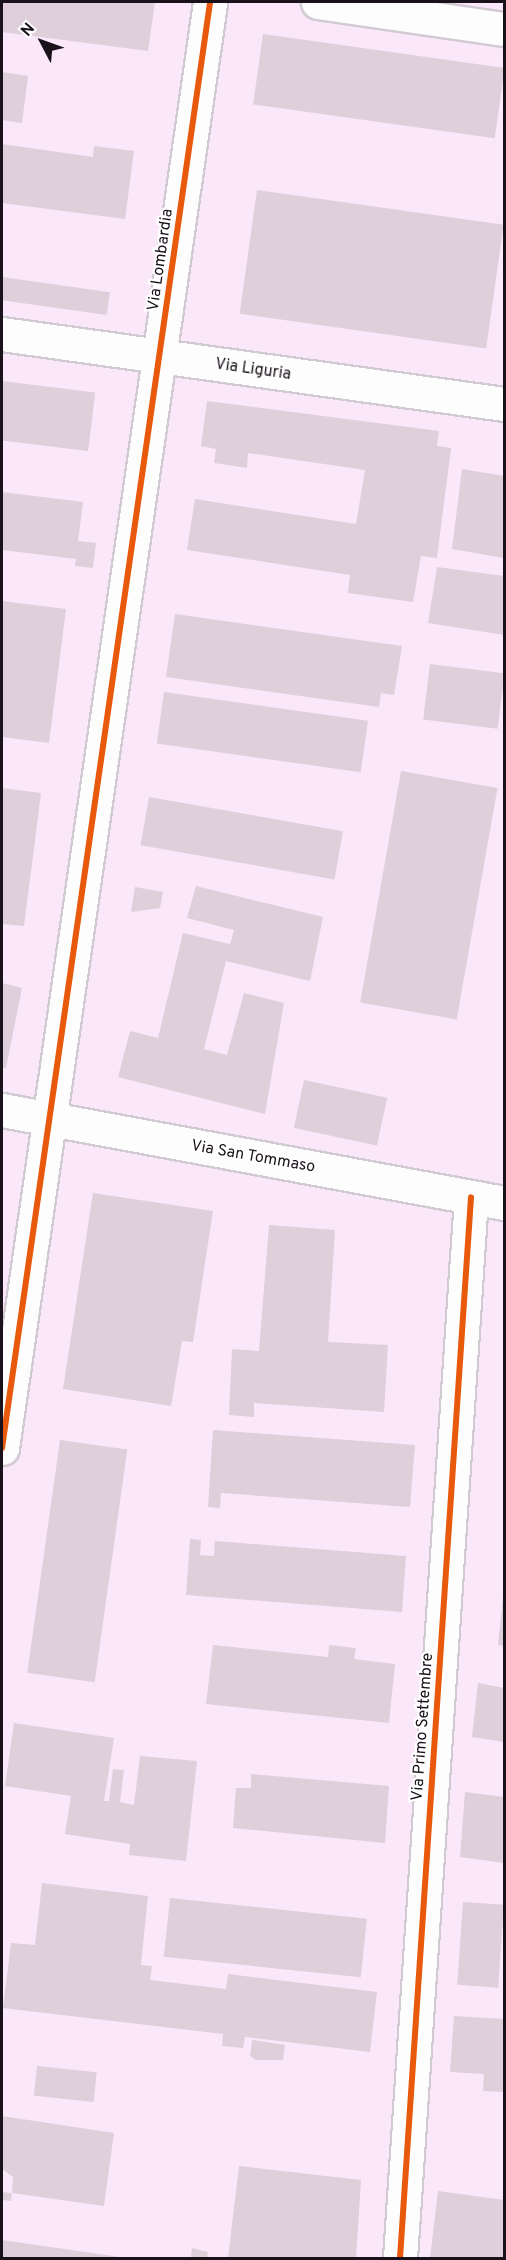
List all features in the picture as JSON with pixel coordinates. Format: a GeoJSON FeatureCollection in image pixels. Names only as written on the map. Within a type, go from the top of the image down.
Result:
{"type":"FeatureCollection","features":[{"type":"Feature","properties":{"kind":"street","name":"Via Lombardia"},"geometry":{"type":"LineString","coordinates":[[2,1448],[52,1120],[210,2]]}},
{"type":"Feature","properties":{"kind":"street"},"geometry":{"type":"LineString","coordinates":[[318,2],[504,29]]}},
{"type":"Feature","properties":{"kind":"street","name":"Via Liguria"},"geometry":{"type":"LineString","coordinates":[[2,334],[161,358],[504,404]]}},
{"type":"Feature","properties":{"kind":"street","name":"Via San Tommaso"},"geometry":{"type":"LineString","coordinates":[[2,1110],[504,1203]]}},
{"type":"Feature","properties":{"kind":"street","name":"Via Primo Settembre"},"geometry":{"type":"LineString","coordinates":[[400,2259],[471,1197]]}},
{"type":"Feature","properties":{"kind":"shaded area"},"geometry":{"type":"Polygon","coordinates":[[[2,2],[504,2],[504,2258],[2,2258],[2,2]]]}},
{"type":"Feature","properties":{"kind":"building"},"geometry":{"type":"Polygon","coordinates":[[[2,2],[155,2],[148,51],[2,32],[2,2]]]}},
{"type":"Feature","properties":{"kind":"building"},"geometry":{"type":"Polygon","coordinates":[[[263,34],[504,68],[495,138],[253,104],[263,34]]]}},
{"type":"Feature","properties":{"kind":"building"},"geometry":{"type":"Polygon","coordinates":[[[2,72],[28,76],[22,123],[2,120],[2,72]]]}},
{"type":"Feature","properties":{"kind":"building"},"geometry":{"type":"Polygon","coordinates":[[[2,144],[93,157],[94,146],[134,151],[125,219],[2,203],[2,144]]]}},
{"type":"Feature","properties":{"kind":"building"},"geometry":{"type":"Polygon","coordinates":[[[257,190],[504,225],[486,348],[240,314],[257,190]]]}},
{"type":"Feature","properties":{"kind":"building"},"geometry":{"type":"Polygon","coordinates":[[[2,277],[110,292],[107,315],[2,300],[2,277]]]}},
{"type":"Feature","properties":{"kind":"building"},"geometry":{"type":"Polygon","coordinates":[[[2,381],[95,392],[88,451],[2,440],[2,381]]]}},
{"type":"Feature","properties":{"kind":"building"},"geometry":{"type":"Polygon","coordinates":[[[207,401],[439,431],[437,446],[451,448],[437,558],[421,556],[413,602],[348,593],[350,575],[187,550],[195,499],[356,524],[365,470],[248,453],[247,468],[214,463],[216,449],[201,446],[207,401]]]}},
{"type":"Feature","properties":{"kind":"building"},"geometry":{"type":"Polygon","coordinates":[[[462,469],[504,476],[504,558],[452,549],[462,469]]]}},
{"type":"Feature","properties":{"kind":"building"},"geometry":{"type":"Polygon","coordinates":[[[2,492],[83,502],[78,541],[96,543],[93,568],[75,566],[76,559],[2,550],[2,492]]]}},
{"type":"Feature","properties":{"kind":"building"},"geometry":{"type":"Polygon","coordinates":[[[437,567],[504,576],[504,635],[428,623],[437,567]]]}},
{"type":"Feature","properties":{"kind":"building"},"geometry":{"type":"Polygon","coordinates":[[[2,601],[66,609],[49,743],[2,737],[2,601]]]}},
{"type":"Feature","properties":{"kind":"building"},"geometry":{"type":"Polygon","coordinates":[[[175,614],[402,646],[394,695],[381,693],[379,707],[166,677],[175,614]]]}},
{"type":"Feature","properties":{"kind":"building"},"geometry":{"type":"Polygon","coordinates":[[[430,664],[504,673],[498,729],[423,720],[430,664]]]}},
{"type":"Feature","properties":{"kind":"building"},"geometry":{"type":"Polygon","coordinates":[[[164,692],[368,721],[361,772],[157,743],[164,692]]]}},
{"type":"Feature","properties":{"kind":"building"},"geometry":{"type":"Polygon","coordinates":[[[401,771],[498,788],[457,1019],[360,1002],[401,771]]]}},
{"type":"Feature","properties":{"kind":"building"},"geometry":{"type":"Polygon","coordinates":[[[2,788],[41,793],[24,926],[2,924],[2,788]]]}},
{"type":"Feature","properties":{"kind":"building"},"geometry":{"type":"Polygon","coordinates":[[[149,797],[343,831],[334,879],[140,845],[149,797]]]}},
{"type":"Feature","properties":{"kind":"building"},"geometry":{"type":"Polygon","coordinates":[[[196,886],[323,917],[310,981],[226,961],[204,1049],[227,1055],[244,993],[284,1003],[265,1114],[118,1077],[130,1031],[158,1038],[183,933],[230,944],[234,930],[187,918],[196,886]]]}},
{"type":"Feature","properties":{"kind":"building"},"geometry":{"type":"Polygon","coordinates":[[[135,887],[163,892],[160,908],[131,912],[135,887]]]}},
{"type":"Feature","properties":{"kind":"building"},"geometry":{"type":"Polygon","coordinates":[[[2,983],[22,988],[6,1068],[2,1068],[2,983]]]}},
{"type":"Feature","properties":{"kind":"building"},"geometry":{"type":"Polygon","coordinates":[[[304,1080],[387,1098],[377,1146],[294,1128],[304,1080]]]}},
{"type":"Feature","properties":{"kind":"building"},"geometry":{"type":"Polygon","coordinates":[[[93,1193],[213,1211],[193,1342],[182,1341],[171,1406],[63,1389],[93,1193]]]}},
{"type":"Feature","properties":{"kind":"building"},"geometry":{"type":"Polygon","coordinates":[[[269,1225],[335,1230],[328,1342],[388,1345],[384,1412],[254,1403],[254,1417],[229,1415],[232,1349],[259,1351],[269,1225]]]}},
{"type":"Feature","properties":{"kind":"building"},"geometry":{"type":"Polygon","coordinates":[[[213,1430],[415,1445],[410,1507],[221,1493],[220,1508],[208,1507],[213,1430]]]}},
{"type":"Feature","properties":{"kind":"building"},"geometry":{"type":"Polygon","coordinates":[[[60,1440],[127,1449],[95,1682],[27,1673],[60,1440]]]}},
{"type":"Feature","properties":{"kind":"building"},"geometry":{"type":"Polygon","coordinates":[[[190,1539],[201,1540],[200,1555],[214,1556],[215,1541],[406,1556],[402,1612],[186,1595],[190,1539]]]}},
{"type":"Feature","properties":{"kind":"building"},"geometry":{"type":"Polygon","coordinates":[[[504,1598],[504,1646],[498,1645],[504,1598]]]}},
{"type":"Feature","properties":{"kind":"building"},"geometry":{"type":"Polygon","coordinates":[[[213,1645],[328,1657],[329,1645],[356,1648],[354,1659],[395,1664],[389,1723],[206,1704],[213,1645]]]}},
{"type":"Feature","properties":{"kind":"building"},"geometry":{"type":"Polygon","coordinates":[[[478,1683],[504,1688],[504,1742],[472,1737],[478,1683]]]}},
{"type":"Feature","properties":{"kind":"building"},"geometry":{"type":"Polygon","coordinates":[[[14,1723],[114,1738],[104,1801],[109,1801],[113,1769],[124,1770],[120,1802],[134,1805],[140,1756],[197,1761],[186,1861],[129,1855],[130,1844],[65,1834],[71,1796],[5,1786],[14,1723]]]}},
{"type":"Feature","properties":{"kind":"building"},"geometry":{"type":"Polygon","coordinates":[[[251,1774],[389,1786],[385,1843],[233,1828],[236,1788],[251,1788],[251,1774]]]}},
{"type":"Feature","properties":{"kind":"building"},"geometry":{"type":"Polygon","coordinates":[[[465,1792],[504,1797],[504,1863],[460,1857],[465,1792]]]}},
{"type":"Feature","properties":{"kind":"building"},"geometry":{"type":"Polygon","coordinates":[[[42,1883],[148,1896],[141,1965],[152,1966],[150,1980],[226,1989],[228,1974],[377,1992],[370,2052],[245,2037],[243,2048],[222,2046],[223,2034],[3,2008],[11,1943],[35,1945],[42,1883]]]}},
{"type":"Feature","properties":{"kind":"building"},"geometry":{"type":"Polygon","coordinates":[[[170,1898],[367,1919],[361,1977],[164,1957],[170,1898]]]}},
{"type":"Feature","properties":{"kind":"building"},"geometry":{"type":"Polygon","coordinates":[[[463,1902],[504,1905],[498,1988],[457,1985],[463,1902]]]}},
{"type":"Feature","properties":{"kind":"building"},"geometry":{"type":"Polygon","coordinates":[[[454,2016],[504,2019],[504,2092],[483,2091],[484,2074],[450,2072],[454,2016]]]}},
{"type":"Feature","properties":{"kind":"building"},"geometry":{"type":"Polygon","coordinates":[[[252,2040],[285,2045],[283,2060],[256,2060],[250,2056],[252,2040]]]}},
{"type":"Feature","properties":{"kind":"building"},"geometry":{"type":"Polygon","coordinates":[[[37,2066],[97,2072],[94,2102],[34,2096],[37,2066]]]}},
{"type":"Feature","properties":{"kind":"building"},"geometry":{"type":"Polygon","coordinates":[[[2,2116],[114,2133],[104,2206],[12,2193],[13,2177],[2,2169],[2,2116]]]}},
{"type":"Feature","properties":{"kind":"building"},"geometry":{"type":"Polygon","coordinates":[[[239,2166],[361,2180],[356,2258],[228,2258],[239,2166]]]}},
{"type":"Feature","properties":{"kind":"building"},"geometry":{"type":"Polygon","coordinates":[[[438,2191],[504,2200],[504,2258],[430,2258],[438,2191]]]}},
{"type":"Feature","properties":{"kind":"building"},"geometry":{"type":"Polygon","coordinates":[[[2,2192],[12,2193],[11,2201],[2,2200],[2,2192]]]}},
{"type":"Feature","properties":{"kind":"building"},"geometry":{"type":"Polygon","coordinates":[[[2,2240],[120,2257],[120,2258],[2,2258],[2,2240]]]}},
{"type":"Feature","properties":{"kind":"building"},"geometry":{"type":"Polygon","coordinates":[[[192,2248],[208,2252],[207,2258],[191,2258],[192,2248]]]}},
{"type":"Feature","properties":{"kind":"cycle path"},"geometry":{"type":"LineString","coordinates":[[2,1448],[210,2]]}},
{"type":"Feature","properties":{"kind":"cycle path"},"geometry":{"type":"LineString","coordinates":[[400,2258],[471,1197]]}}]}
